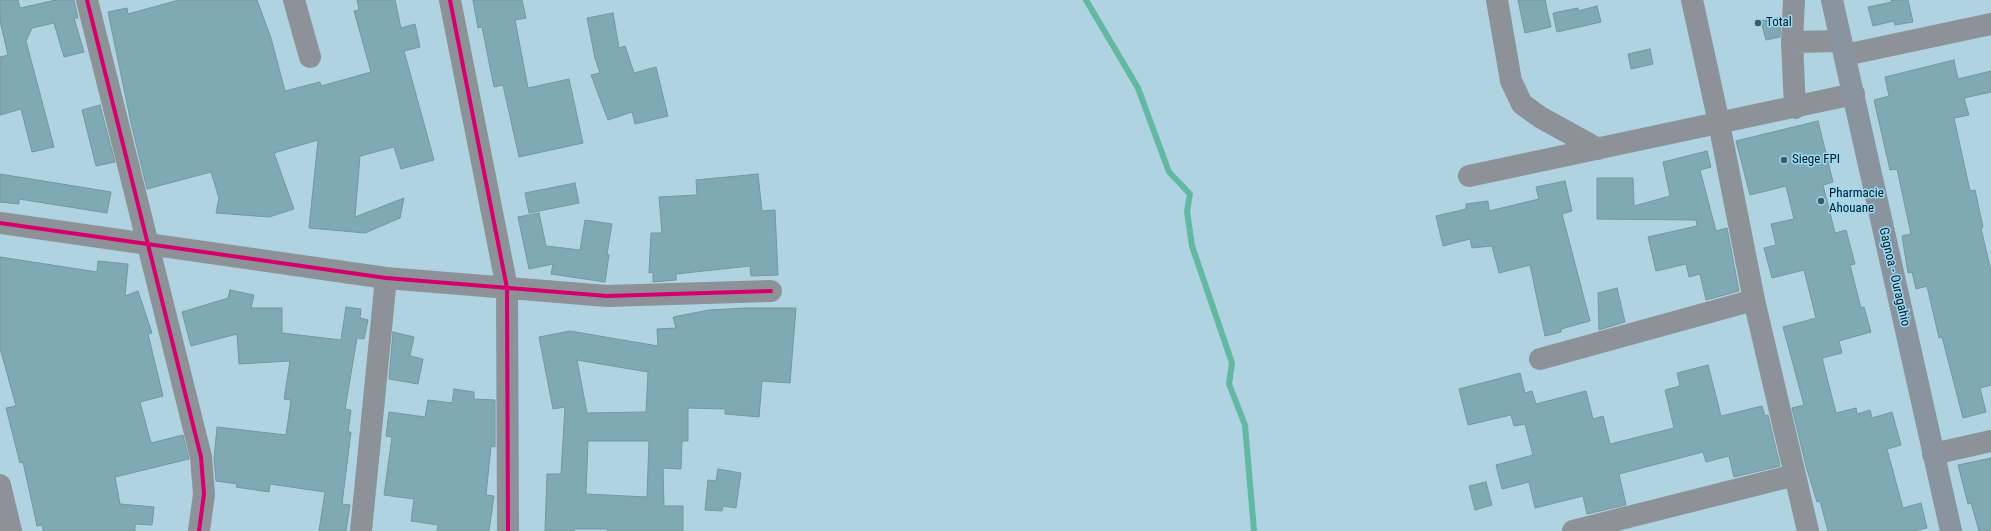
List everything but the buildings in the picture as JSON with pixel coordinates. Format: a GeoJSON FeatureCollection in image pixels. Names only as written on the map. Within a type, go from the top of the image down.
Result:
{"type":"FeatureCollection","features":[{"type":"Feature","properties":{"kind":"main road","name":"Gagnoa - Ouragahio"},"geometry":{"type":"LineString","coordinates":[[1832,0],[1951,531]]}},
{"type":"Feature","properties":{"kind":"street"},"geometry":{"type":"LineString","coordinates":[[88,0],[202,457],[204,494],[199,531]]}},
{"type":"Feature","properties":{"kind":"street"},"geometry":{"type":"LineString","coordinates":[[294,0],[310,57]]}},
{"type":"Feature","properties":{"kind":"street"},"geometry":{"type":"LineString","coordinates":[[450,0],[507,288],[508,531]]}},
{"type":"Feature","properties":{"kind":"street"},"geometry":{"type":"LineString","coordinates":[[1497,0],[1511,81],[1522,104],[1540,117],[1598,149]]}},
{"type":"Feature","properties":{"kind":"street"},"geometry":{"type":"LineString","coordinates":[[1692,0],[1719,123],[1754,300],[1808,531]]}},
{"type":"Feature","properties":{"kind":"street"},"geometry":{"type":"LineString","coordinates":[[1794,0],[1792,42],[1795,108]]}},
{"type":"Feature","properties":{"kind":"street"},"geometry":{"type":"LineString","coordinates":[[1792,42],[1843,48],[1991,24]]}},
{"type":"Feature","properties":{"kind":"street"},"geometry":{"type":"LineString","coordinates":[[1470,176],[1795,108],[1854,94]]}},
{"type":"Feature","properties":{"kind":"street"},"geometry":{"type":"LineString","coordinates":[[0,223],[386,278],[607,296],[771,291]]}},
{"type":"Feature","properties":{"kind":"street"},"geometry":{"type":"LineString","coordinates":[[361,531],[386,278]]}},
{"type":"Feature","properties":{"kind":"street"},"geometry":{"type":"LineString","coordinates":[[1540,359],[1754,300]]}},
{"type":"Feature","properties":{"kind":"street"},"geometry":{"type":"LineString","coordinates":[[1934,454],[1991,441]]}},
{"type":"Feature","properties":{"kind":"street"},"geometry":{"type":"LineString","coordinates":[[1573,531],[1795,475]]}},
{"type":"Feature","properties":{"kind":"street"},"geometry":{"type":"LineString","coordinates":[[0,485],[11,531]]}},
{"type":"Feature","properties":{"kind":"waterway"},"geometry":{"type":"LineString","coordinates":[[1086,0],[1138,88],[1169,172],[1190,194],[1187,211],[1192,246],[1232,363],[1229,384],[1245,425],[1254,531]]}},
{"type":"Feature","properties":{"kind":"cycle path"},"geometry":{"type":"LineString","coordinates":[[87,0],[201,457],[204,494],[199,531]]}},
{"type":"Feature","properties":{"kind":"cycle path"},"geometry":{"type":"LineString","coordinates":[[450,0],[507,288],[508,531]]}},
{"type":"Feature","properties":{"kind":"cycle path"},"geometry":{"type":"LineString","coordinates":[[0,223],[386,278],[607,296],[771,291]]}},
{"type":"Feature","properties":{"kind":"place","name":"Total"},"geometry":{"type":"Point","coordinates":[1758,23]}},
{"type":"Feature","properties":{"kind":"place","name":"Siege FPI"},"geometry":{"type":"Point","coordinates":[1784,160]}},
{"type":"Feature","properties":{"kind":"place","name":"Pharmacie Ahouane"},"geometry":{"type":"Point","coordinates":[1821,201]}}]}
